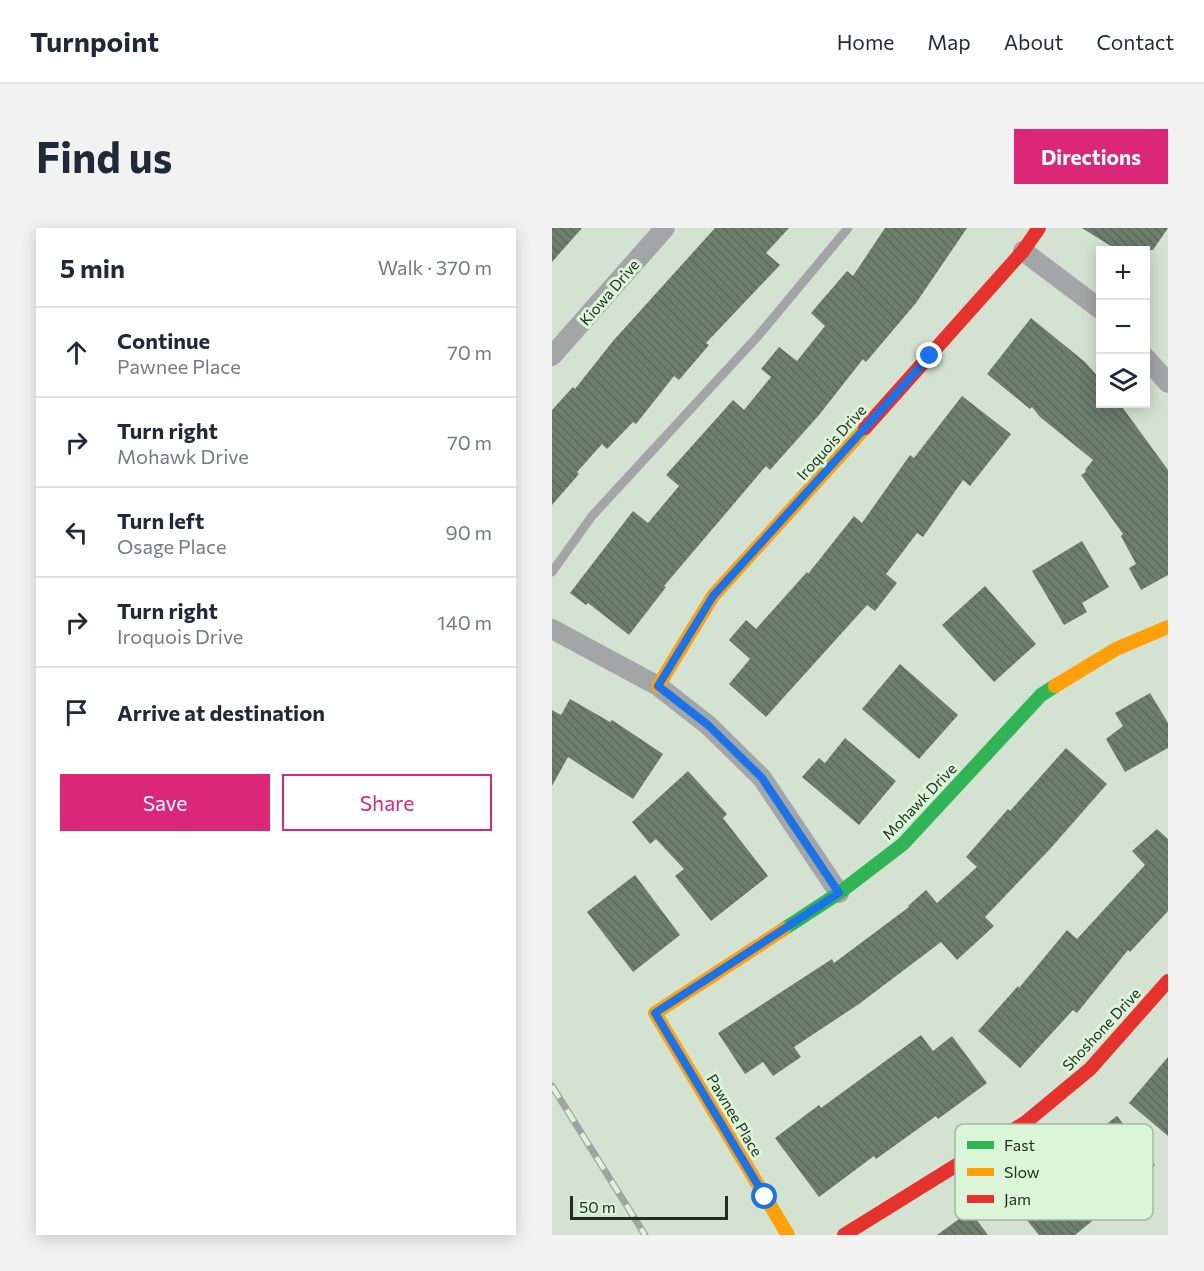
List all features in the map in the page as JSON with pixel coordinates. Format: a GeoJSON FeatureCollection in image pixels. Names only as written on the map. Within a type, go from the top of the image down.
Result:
{"type":"FeatureCollection","features":[{"type":"Feature","properties":{"kind":"street","name":"Kiowa Drive"},"geometry":{"type":"LineString","coordinates":[[552,356],[665,228]]}},
{"type":"Feature","properties":{"kind":"street","name":"Iroquois Drive"},"geometry":{"type":"LineString","coordinates":[[658,686],[713,596],[922,365],[1023,251],[1040,228]]}},
{"type":"Feature","properties":{"kind":"street"},"geometry":{"type":"LineString","coordinates":[[1023,251],[1096,305]]}},
{"type":"Feature","properties":{"kind":"street"},"geometry":{"type":"LineString","coordinates":[[1150,363],[1168,383]]}},
{"type":"Feature","properties":{"kind":"street","name":"Mohawk Drive"},"geometry":{"type":"LineString","coordinates":[[655,1013],[839,893],[903,844],[1041,695],[1116,649],[1168,627]]}},
{"type":"Feature","properties":{"kind":"street"},"geometry":{"type":"LineString","coordinates":[[552,629],[658,686],[708,725],[762,778],[839,893]]}},
{"type":"Feature","properties":{"kind":"street","name":"Shoshone Drive"},"geometry":{"type":"LineString","coordinates":[[1023,1124],[1090,1069],[1168,981]]}},
{"type":"Feature","properties":{"kind":"street","name":"Pawnee Place"},"geometry":{"type":"LineString","coordinates":[[655,1013],[788,1235]]}},
{"type":"Feature","properties":{"kind":"street","name":"Shoshone Drive"},"geometry":{"type":"LineString","coordinates":[[844,1235],[955,1166]]}},
{"type":"Feature","properties":{"kind":"lane"},"geometry":{"type":"LineString","coordinates":[[552,572],[592,516],[758,336],[848,228]]}},
{"type":"Feature","properties":{"kind":"building"},"geometry":{"type":"Polygon","coordinates":[[[552,228],[582,228],[552,262],[552,228]]]}},
{"type":"Feature","properties":{"kind":"building"},"geometry":{"type":"Polygon","coordinates":[[[715,228],[789,228],[766,253],[780,265],[706,343],[709,345],[679,380],[674,376],[636,424],[633,422],[607,449],[602,444],[552,505],[552,410],[573,387],[575,389],[613,341],[715,228]]]}},
{"type":"Feature","properties":{"kind":"building"},"geometry":{"type":"Polygon","coordinates":[[[885,228],[967,228],[916,303],[866,362],[863,359],[819,415],[770,470],[766,466],[664,586],[666,587],[629,635],[588,603],[586,605],[570,593],[633,511],[648,523],[679,486],[666,475],[733,400],[744,410],[771,377],[761,369],[779,347],[797,361],[825,326],[811,313],[847,271],[853,276],[885,228]]]}},
{"type":"Feature","properties":{"kind":"building"},"geometry":{"type":"Polygon","coordinates":[[[1082,228],[1168,228],[1153,250],[1150,250],[1150,246],[1111,246],[1082,228]]]}},
{"type":"Feature","properties":{"kind":"building"},"geometry":{"type":"Polygon","coordinates":[[[1031,318],[1085,362],[1096,374],[1096,408],[1123,408],[1168,470],[1168,575],[1141,590],[1129,568],[1136,564],[1121,536],[1123,534],[1081,475],[1086,472],[1085,470],[1093,460],[1040,417],[1032,407],[1030,409],[987,374],[1031,318]]]}},
{"type":"Feature","properties":{"kind":"building"},"geometry":{"type":"Polygon","coordinates":[[[962,396],[1011,434],[970,486],[963,480],[923,537],[917,533],[886,574],[897,583],[875,611],[867,605],[766,717],[729,684],[750,659],[729,640],[746,620],[756,629],[807,572],[808,574],[854,516],[862,523],[910,455],[914,458],[962,396]]]}},
{"type":"Feature","properties":{"kind":"building"},"geometry":{"type":"Polygon","coordinates":[[[1082,541],[1109,587],[1082,603],[1087,612],[1064,625],[1032,571],[1082,541]]]}},
{"type":"Feature","properties":{"kind":"building"},"geometry":{"type":"Polygon","coordinates":[[[985,586],[1036,644],[994,682],[942,625],[985,586]]]}},
{"type":"Feature","properties":{"kind":"building"},"geometry":{"type":"Polygon","coordinates":[[[900,664],[958,715],[919,759],[862,709],[900,664]]]}},
{"type":"Feature","properties":{"kind":"building"},"geometry":{"type":"Polygon","coordinates":[[[1150,693],[1168,723],[1168,748],[1125,772],[1106,739],[1123,726],[1115,713],[1150,693]]]}},
{"type":"Feature","properties":{"kind":"building"},"geometry":{"type":"Polygon","coordinates":[[[570,699],[610,722],[612,720],[663,754],[633,799],[568,757],[552,786],[552,710],[561,715],[570,699]]]}},
{"type":"Feature","properties":{"kind":"building"},"geometry":{"type":"Polygon","coordinates":[[[845,738],[896,781],[859,825],[802,777],[819,758],[825,763],[845,738]]]}},
{"type":"Feature","properties":{"kind":"building"},"geometry":{"type":"Polygon","coordinates":[[[1066,748],[1107,784],[1050,849],[985,917],[994,926],[957,960],[941,942],[859,1004],[794,1047],[801,1057],[773,1076],[763,1062],[745,1074],[718,1033],[832,959],[834,963],[909,907],[926,890],[937,903],[977,867],[966,857],[1066,748]]]}},
{"type":"Feature","properties":{"kind":"building"},"geometry":{"type":"Polygon","coordinates":[[[688,771],[727,814],[723,818],[768,876],[711,921],[675,876],[684,869],[656,839],[650,844],[632,822],[688,771]]]}},
{"type":"Feature","properties":{"kind":"building"},"geometry":{"type":"Polygon","coordinates":[[[1157,829],[1168,839],[1168,911],[1130,952],[1128,950],[1077,1013],[1073,1010],[1020,1068],[978,1031],[1018,986],[1019,988],[1067,930],[1077,939],[1145,865],[1132,851],[1157,829]]]}},
{"type":"Feature","properties":{"kind":"building"},"geometry":{"type":"Polygon","coordinates":[[[635,875],[680,935],[633,972],[587,912],[635,875]]]}},
{"type":"Feature","properties":{"kind":"building"},"geometry":{"type":"Polygon","coordinates":[[[921,1035],[933,1051],[952,1036],[987,1083],[938,1119],[936,1116],[876,1159],[874,1156],[819,1197],[775,1138],[819,1105],[821,1108],[921,1035]]]}},
{"type":"Feature","properties":{"kind":"building"},"geometry":{"type":"Polygon","coordinates":[[[1168,1057],[1168,1136],[1129,1103],[1168,1057]]]}},
{"type":"Feature","properties":{"kind":"building"},"geometry":{"type":"Polygon","coordinates":[[[1117,1116],[1123,1124],[1106,1124],[1117,1116]]]}},
{"type":"Feature","properties":{"kind":"building"},"geometry":{"type":"Polygon","coordinates":[[[958,1220],[977,1220],[988,1235],[937,1235],[958,1220]]]}},
{"type":"Feature","properties":{"kind":"building"},"geometry":{"type":"Polygon","coordinates":[[[1027,1220],[1093,1220],[1075,1235],[1039,1235],[1027,1220]]]}},
{"type":"Feature","properties":{"kind":"railway"},"geometry":{"type":"LineString","coordinates":[[552,1086],[645,1235]]}},
{"type":"Feature","properties":{"kind":"traffic: fast"},"geometry":{"type":"LineString","coordinates":[[784,929],[839,893],[903,844],[1041,695],[1055,686]]}},
{"type":"Feature","properties":{"kind":"traffic: slow"},"geometry":{"type":"LineString","coordinates":[[658,686],[713,596],[865,428]]}},
{"type":"Feature","properties":{"kind":"traffic: slow"},"geometry":{"type":"LineString","coordinates":[[1055,686],[1116,649],[1168,627]]}},
{"type":"Feature","properties":{"kind":"traffic: slow"},"geometry":{"type":"LineString","coordinates":[[784,929],[655,1013],[788,1235]]}},
{"type":"Feature","properties":{"kind":"traffic: jam"},"geometry":{"type":"LineString","coordinates":[[865,428],[1023,251],[1039,228]]}},
{"type":"Feature","properties":{"kind":"traffic: jam"},"geometry":{"type":"LineString","coordinates":[[1023,1124],[1090,1069],[1168,981]]}},
{"type":"Feature","properties":{"kind":"traffic: jam"},"geometry":{"type":"LineString","coordinates":[[844,1235],[955,1166]]}},
{"type":"Feature","properties":{"kind":"route"},"geometry":{"type":"LineString","coordinates":[[765,1197],[655,1013],[839,893],[762,778],[708,725],[658,686],[713,596],[930,356]]}}]}
